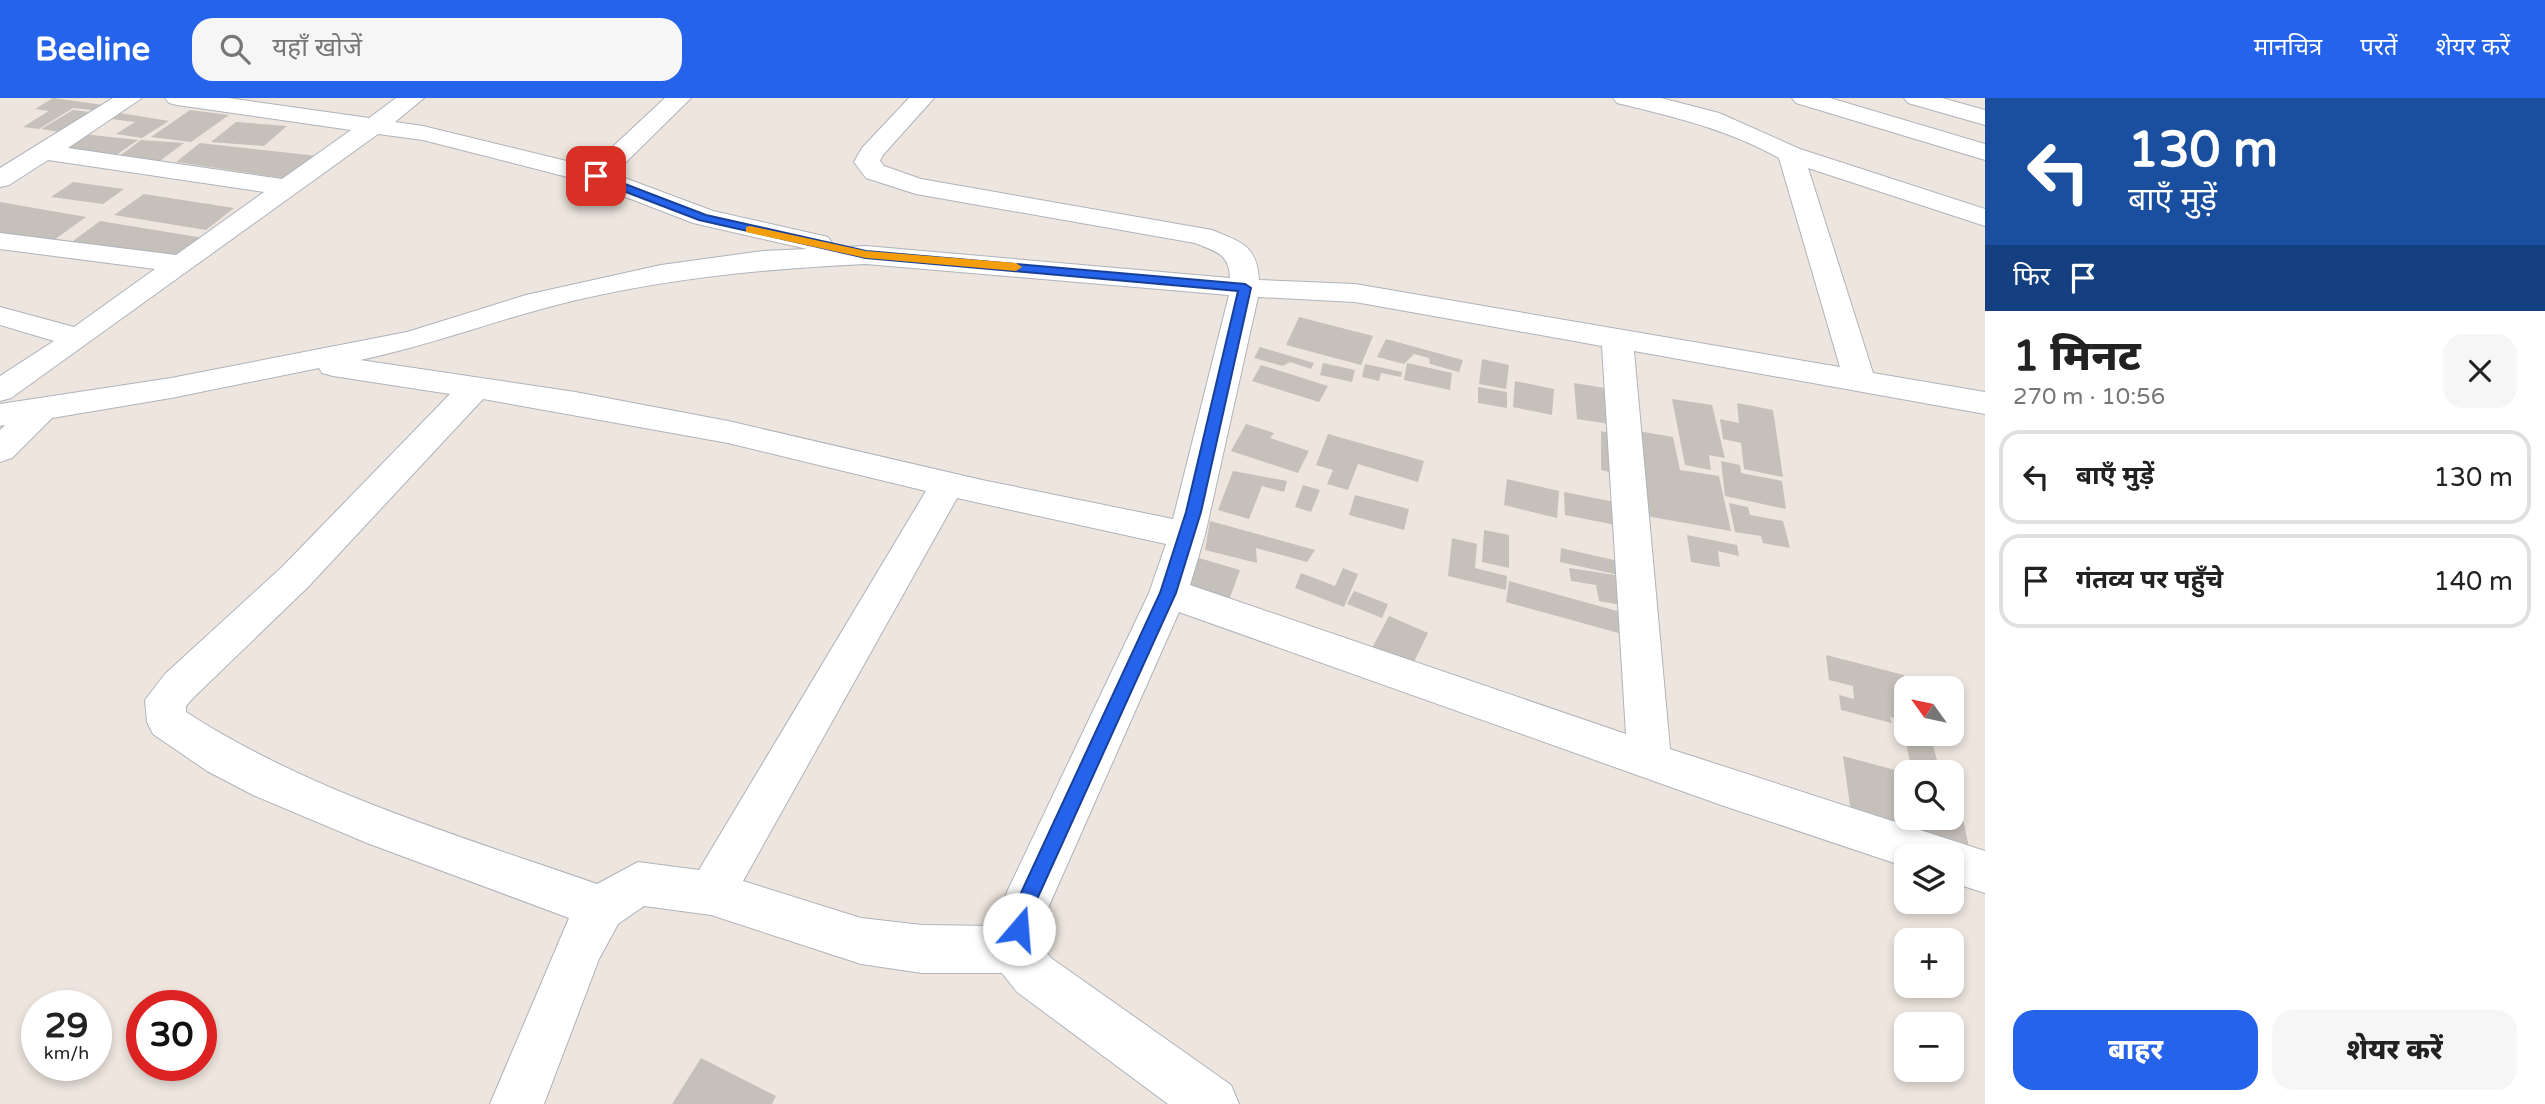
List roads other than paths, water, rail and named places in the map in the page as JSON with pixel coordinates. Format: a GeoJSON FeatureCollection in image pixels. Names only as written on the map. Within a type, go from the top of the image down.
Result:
{"type":"FeatureCollection","features":[{"type":"Feature","properties":{"kind":"street"},"geometry":{"type":"LineString","coordinates":[[6,170],[44,152],[130,98]]}},
{"type":"Feature","properties":{"kind":"street"},"geometry":{"type":"LineString","coordinates":[[177,98],[423,133],[596,176],[703,217],[866,255]]}},
{"type":"Feature","properties":{"kind":"street"},"geometry":{"type":"LineString","coordinates":[[0,391],[290,188],[412,98]]}},
{"type":"Feature","properties":{"kind":"street"},"geometry":{"type":"LineString","coordinates":[[596,176],[679,98]]}},
{"type":"Feature","properties":{"kind":"street"},"geometry":{"type":"LineString","coordinates":[[922,98],[871,153],[867,162],[875,172],[916,186],[1202,236],[1236,250],[1244,263],[1245,288],[1228,371],[1187,535],[1168,593],[1024,908],[1014,950]]}},
{"type":"Feature","properties":{"kind":"street"},"geometry":{"type":"LineString","coordinates":[[1625,98],[1725,123],[1791,153],[1985,218]]}},
{"type":"Feature","properties":{"kind":"street"},"geometry":{"type":"LineString","coordinates":[[1804,98],[1985,152]]}},
{"type":"Feature","properties":{"kind":"street"},"geometry":{"type":"LineString","coordinates":[[1916,98],[1985,118]]}},
{"type":"Feature","properties":{"kind":"street"},"geometry":{"type":"LineString","coordinates":[[44,152],[290,188]]}},
{"type":"Feature","properties":{"kind":"street"},"geometry":{"type":"LineString","coordinates":[[1791,153],[1859,379]]}},
{"type":"Feature","properties":{"kind":"street"},"geometry":{"type":"LineString","coordinates":[[0,242],[181,264]]}},
{"type":"Feature","properties":{"kind":"street"},"geometry":{"type":"LineString","coordinates":[[0,415],[170,388],[412,340],[537,301],[662,274],[763,260],[866,255],[1245,288],[1355,293],[1985,403]]}},
{"type":"Feature","properties":{"kind":"street"},"geometry":{"type":"LineString","coordinates":[[0,316],[79,338]]}},
{"type":"Feature","properties":{"kind":"street"},"geometry":{"type":"LineString","coordinates":[[1617,338],[1649,761]]}},
{"type":"Feature","properties":{"kind":"street"},"geometry":{"type":"LineString","coordinates":[[307,362],[728,432],[948,484],[1187,535]]}},
{"type":"Feature","properties":{"kind":"street"},"geometry":{"type":"LineString","coordinates":[[475,388],[295,577],[178,685],[166,700],[165,711],[168,722],[184,735],[268,782],[383,829],[601,908]]}},
{"type":"Feature","properties":{"kind":"street"},"geometry":{"type":"LineString","coordinates":[[0,450],[43,407]]}},
{"type":"Feature","properties":{"kind":"street"},"geometry":{"type":"LineString","coordinates":[[711,893],[948,484]]}},
{"type":"Feature","properties":{"kind":"street"},"geometry":{"type":"LineString","coordinates":[[1168,593],[1649,761],[1898,844]]}},
{"type":"Feature","properties":{"kind":"street"},"geometry":{"type":"LineString","coordinates":[[1964,865],[1985,872]]}},
{"type":"Feature","properties":{"kind":"street"},"geometry":{"type":"LineString","coordinates":[[517,1104],[579,947],[601,908],[638,884],[711,893],[861,941],[922,949],[1014,950]]}},
{"type":"Feature","properties":{"kind":"street"},"geometry":{"type":"LineString","coordinates":[[1014,950],[1034,975],[1212,1104]]}}]}
